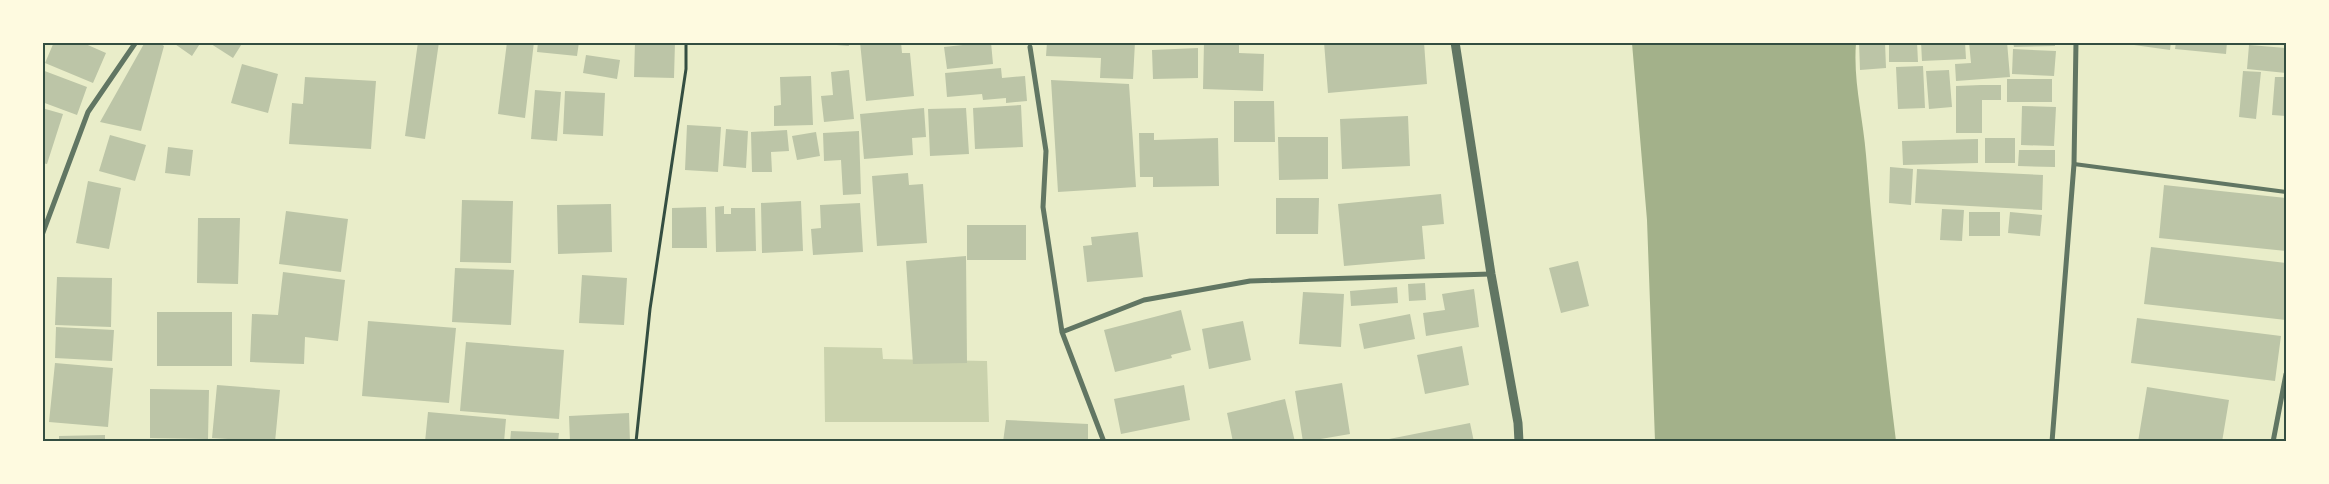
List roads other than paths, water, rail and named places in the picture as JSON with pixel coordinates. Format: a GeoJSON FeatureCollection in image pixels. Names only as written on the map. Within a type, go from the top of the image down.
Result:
{"type":"FeatureCollection","features":[{"type":"Feature","properties":{"kind":"street"},"geometry":{"type":"LineString","coordinates":[[42,235],[88,112],[136,42]]}},
{"type":"Feature","properties":{"kind":"street"},"geometry":{"type":"LineString","coordinates":[[1455,42],[1491,274],[1518,423],[1519,442]]}},
{"type":"Feature","properties":{"kind":"street"},"geometry":{"type":"LineString","coordinates":[[2052,442],[2074,164],[2076,42]]}},
{"type":"Feature","properties":{"kind":"street"},"geometry":{"type":"LineString","coordinates":[[1030,47],[1046,151],[1043,206],[1062,332],[1104,442]]}},
{"type":"Feature","properties":{"kind":"street"},"geometry":{"type":"LineString","coordinates":[[1062,332],[1144,300],[1250,281],[1491,274]]}},
{"type":"Feature","properties":{"kind":"street"},"geometry":{"type":"LineString","coordinates":[[2273,442],[2286,374]]}},
{"type":"Feature","properties":{"kind":"lane"},"geometry":{"type":"LineString","coordinates":[[2074,164],[2286,192]]}}]}
